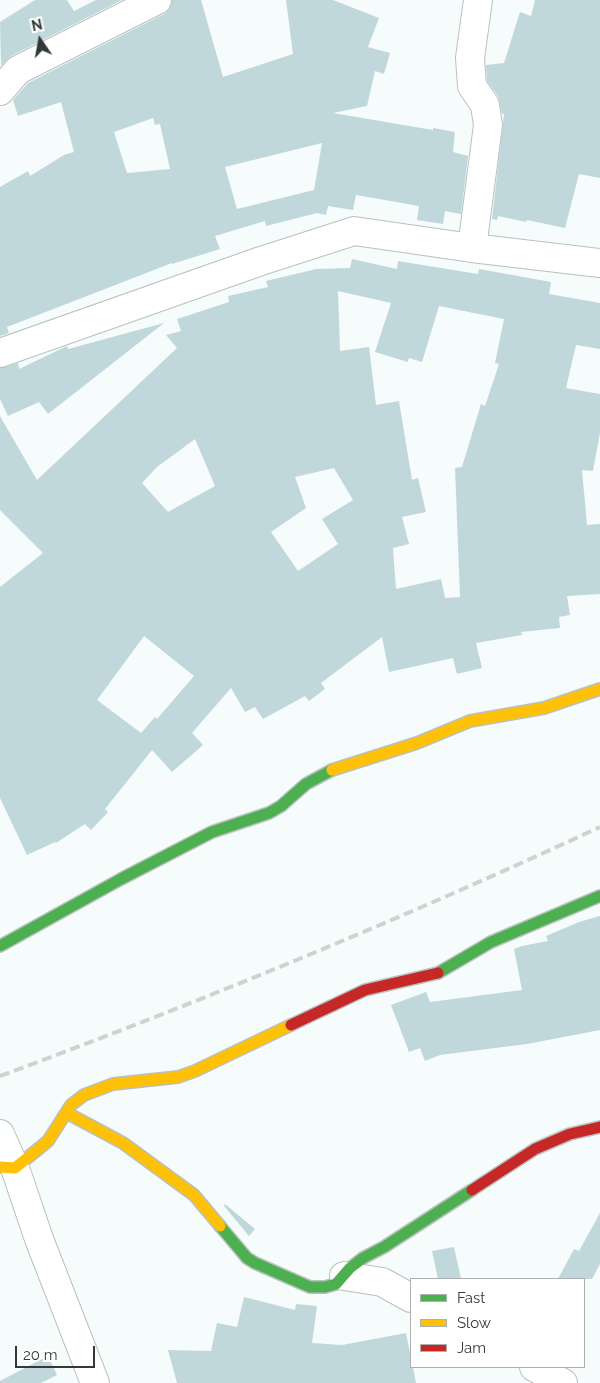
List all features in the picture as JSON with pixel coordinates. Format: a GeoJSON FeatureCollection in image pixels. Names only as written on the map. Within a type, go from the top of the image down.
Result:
{"type":"FeatureCollection","features":[{"type":"Feature","properties":{"kind":"street"},"geometry":{"type":"LineString","coordinates":[[0,91],[18,70],[157,0]]}},
{"type":"Feature","properties":{"kind":"street"},"geometry":{"type":"LineString","coordinates":[[472,248],[488,126],[485,105],[472,86],[471,77],[470,58],[478,0]]}},
{"type":"Feature","properties":{"kind":"street"},"geometry":{"type":"LineString","coordinates":[[0,353],[261,261],[354,231],[472,248],[600,263]]}},
{"type":"Feature","properties":{"kind":"street"},"geometry":{"type":"LineString","coordinates":[[0,946],[120,879],[212,832],[269,813],[281,806],[306,784],[326,772],[417,743],[470,721],[544,708],[600,689]]}},
{"type":"Feature","properties":{"kind":"street"},"geometry":{"type":"LineString","coordinates":[[8,1168],[48,1141],[71,1105],[84,1095],[99,1088],[113,1084],[178,1077],[186,1074],[369,988],[438,972],[491,942],[600,896]]}},
{"type":"Feature","properties":{"kind":"street"},"geometry":{"type":"LineString","coordinates":[[67,1113],[123,1143],[194,1196],[241,1251],[256,1263],[310,1287],[326,1287],[336,1284],[362,1258],[384,1247],[535,1149],[570,1134],[600,1127]]}},
{"type":"Feature","properties":{"kind":"street"},"geometry":{"type":"LineString","coordinates":[[0,1134],[8,1168],[39,1239],[95,1383]]}},
{"type":"Feature","properties":{"kind":"street"},"geometry":{"type":"LineString","coordinates":[[344,1276],[382,1282],[410,1297]]}},
{"type":"Feature","properties":{"kind":"street"},"geometry":{"type":"LineString","coordinates":[[535,1373],[563,1383]]}},
{"type":"Feature","properties":{"kind":"building"},"geometry":{"type":"Polygon","coordinates":[[[35,0],[67,0],[74,11],[96,0],[122,0],[11,56],[1,66],[0,22],[35,0]]]}},
{"type":"Feature","properties":{"kind":"building"},"geometry":{"type":"Polygon","coordinates":[[[172,0],[201,0],[223,77],[293,54],[286,0],[333,0],[379,18],[368,47],[390,53],[384,74],[375,71],[367,106],[333,113],[455,132],[453,152],[468,156],[461,214],[445,211],[443,224],[417,220],[419,206],[356,195],[353,210],[328,206],[326,215],[317,213],[266,226],[265,221],[215,236],[220,249],[172,263],[7,327],[9,333],[0,336],[0,187],[28,171],[30,176],[64,155],[74,152],[61,102],[18,116],[13,100],[28,83],[164,14],[170,8],[172,0]],[[153,118],[114,132],[127,173],[170,169],[160,124],[155,125],[153,118]],[[322,143],[225,167],[237,209],[314,190],[322,143]]]}},
{"type":"Feature","properties":{"kind":"building"},"geometry":{"type":"Polygon","coordinates":[[[535,0],[600,0],[600,178],[579,174],[565,228],[498,216],[497,220],[492,219],[504,114],[502,114],[498,96],[487,81],[486,65],[504,63],[520,12],[531,16],[535,0]]]}},
{"type":"Feature","properties":{"kind":"building"},"geometry":{"type":"Polygon","coordinates":[[[352,259],[397,269],[398,261],[478,274],[479,269],[551,282],[549,294],[600,303],[600,349],[576,345],[566,388],[600,394],[600,433],[593,471],[582,470],[587,525],[600,524],[600,594],[567,596],[570,615],[559,617],[560,628],[521,632],[522,635],[476,643],[482,668],[457,674],[453,658],[389,672],[382,637],[321,683],[325,689],[309,701],[305,696],[263,719],[255,707],[245,712],[231,688],[192,733],[203,745],[172,772],[152,750],[105,809],[108,812],[91,830],[85,824],[56,843],[27,855],[0,798],[0,587],[43,553],[0,510],[0,416],[37,480],[177,348],[166,335],[181,331],[177,319],[229,302],[228,296],[268,287],[266,281],[316,269],[350,268],[352,259]],[[338,291],[340,351],[369,347],[376,405],[399,401],[412,480],[418,478],[426,512],[402,517],[409,544],[393,548],[396,589],[441,579],[445,598],[460,597],[455,468],[462,467],[481,404],[485,406],[499,364],[495,363],[504,319],[439,306],[422,362],[409,358],[408,362],[375,352],[391,303],[338,291]],[[195,439],[157,467],[142,483],[168,512],[215,486],[195,439]],[[334,468],[295,477],[306,508],[271,532],[298,571],[338,544],[322,519],[353,500],[334,468]],[[144,636],[97,700],[141,733],[155,717],[157,719],[194,676],[144,636]]]}},
{"type":"Feature","properties":{"kind":"building"},"geometry":{"type":"Polygon","coordinates":[[[164,323],[48,414],[39,402],[8,416],[0,399],[0,368],[18,363],[19,369],[67,346],[68,349],[164,323]]]}},
{"type":"Feature","properties":{"kind":"building"},"geometry":{"type":"Polygon","coordinates":[[[600,916],[600,1030],[527,1044],[440,1055],[425,1061],[420,1048],[409,1052],[391,1005],[426,992],[430,1002],[522,990],[514,949],[548,941],[546,936],[579,922],[600,916]]]}},
{"type":"Feature","properties":{"kind":"building"},"geometry":{"type":"Polygon","coordinates":[[[225,1204],[255,1229],[249,1236],[224,1206],[225,1204]]]}},
{"type":"Feature","properties":{"kind":"building"},"geometry":{"type":"Polygon","coordinates":[[[600,1213],[600,1264],[592,1279],[559,1278],[574,1249],[579,1251],[600,1213]]]}},
{"type":"Feature","properties":{"kind":"building"},"geometry":{"type":"Polygon","coordinates":[[[454,1247],[461,1278],[438,1278],[432,1251],[454,1247]]]}},
{"type":"Feature","properties":{"kind":"building"},"geometry":{"type":"Polygon","coordinates":[[[244,1297],[295,1310],[296,1304],[317,1306],[312,1343],[342,1345],[406,1333],[410,1353],[410,1368],[413,1368],[416,1383],[177,1383],[168,1350],[211,1351],[217,1323],[237,1327],[244,1297]]]}},
{"type":"Feature","properties":{"kind":"building"},"geometry":{"type":"Polygon","coordinates":[[[48,1356],[57,1375],[41,1383],[0,1383],[0,1381],[48,1356]]]}},
{"type":"Feature","properties":{"kind":"railway"},"geometry":{"type":"LineString","coordinates":[[0,1076],[303,958],[452,894],[600,827]]}},
{"type":"Feature","properties":{"kind":"traffic: fast"},"geometry":{"type":"LineString","coordinates":[[0,946],[121,879],[212,832],[269,813],[281,806],[306,784],[332,770]]}},
{"type":"Feature","properties":{"kind":"traffic: fast"},"geometry":{"type":"LineString","coordinates":[[438,973],[491,942],[600,896]]}},
{"type":"Feature","properties":{"kind":"traffic: fast"},"geometry":{"type":"LineString","coordinates":[[220,1226],[247,1258],[255,1263],[310,1287],[325,1287],[336,1284],[350,1268],[363,1258],[384,1247],[472,1190]]}},
{"type":"Feature","properties":{"kind":"traffic: slow"},"geometry":{"type":"LineString","coordinates":[[332,770],[417,743],[470,721],[544,708],[600,689]]}},
{"type":"Feature","properties":{"kind":"traffic: slow"},"geometry":{"type":"LineString","coordinates":[[0,1167],[15,1168],[48,1141],[71,1105],[84,1095],[113,1084],[178,1077],[195,1071],[291,1025]]}},
{"type":"Feature","properties":{"kind":"traffic: slow"},"geometry":{"type":"LineString","coordinates":[[67,1113],[123,1143],[194,1195],[220,1226]]}},
{"type":"Feature","properties":{"kind":"traffic: jam"},"geometry":{"type":"LineString","coordinates":[[291,1025],[365,990],[438,973]]}},
{"type":"Feature","properties":{"kind":"traffic: jam"},"geometry":{"type":"LineString","coordinates":[[472,1190],[535,1149],[570,1134],[600,1127]]}}]}
